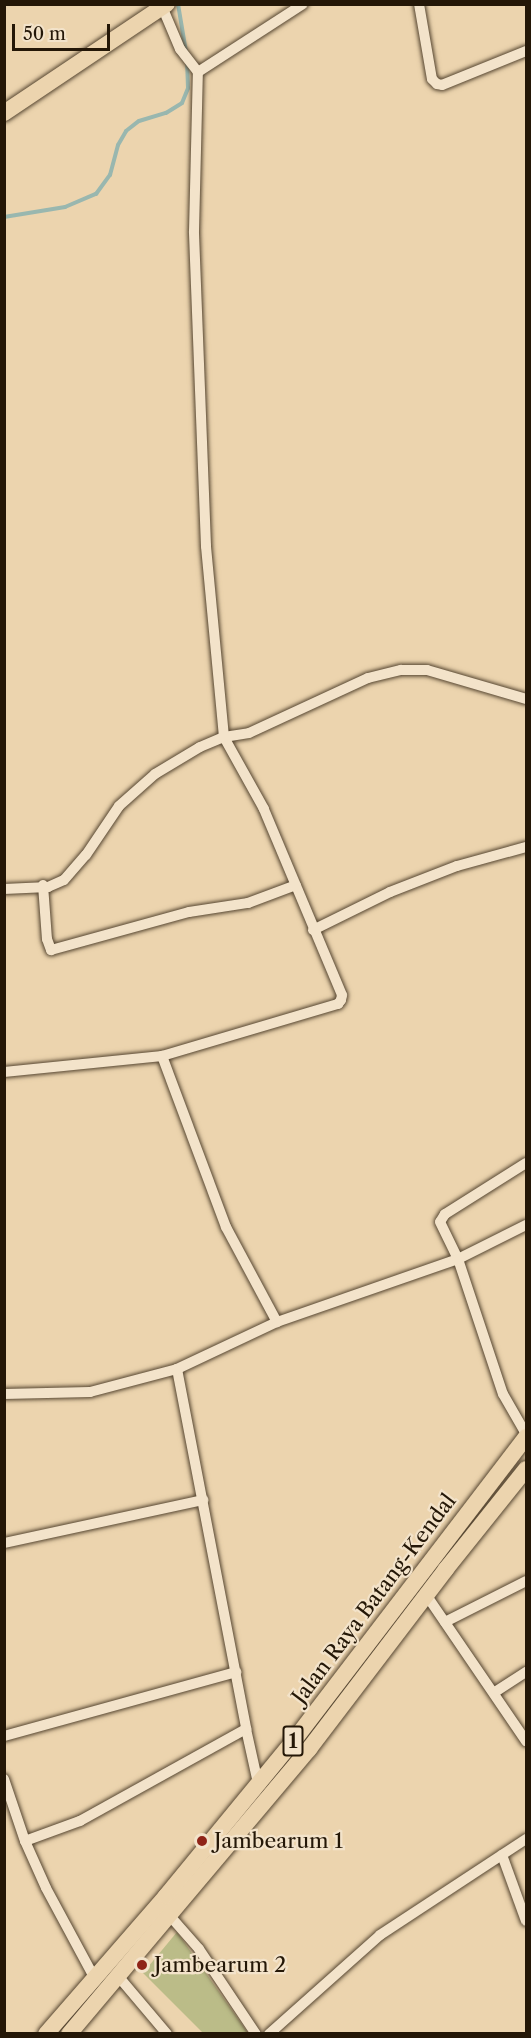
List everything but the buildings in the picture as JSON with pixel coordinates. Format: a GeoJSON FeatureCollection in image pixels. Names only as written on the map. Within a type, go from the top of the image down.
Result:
{"type":"FeatureCollection","features":[{"type":"Feature","properties":{"kind":"highway"},"geometry":{"type":"LineString","coordinates":[[4,113],[164,6]]}},
{"type":"Feature","properties":{"kind":"highway","name":"Jalan Raya Batang-Kendal"},"geometry":{"type":"LineString","coordinates":[[46,2034],[258,1783],[526,1436]]}},
{"type":"Feature","properties":{"kind":"highway","name":"Jalan Raya Batang-Kendal"},"geometry":{"type":"LineString","coordinates":[[69,2034],[309,1749],[526,1469]]}},
{"type":"Feature","properties":{"kind":"highway"},"geometry":{"type":"LineString","coordinates":[[383,1623],[397,1635]]}},
{"type":"Feature","properties":{"kind":"street"},"geometry":{"type":"LineString","coordinates":[[196,69],[303,4]]}},
{"type":"Feature","properties":{"kind":"street"},"geometry":{"type":"LineString","coordinates":[[419,4],[432,79],[437,84],[526,51]]}},
{"type":"Feature","properties":{"kind":"street"},"geometry":{"type":"LineString","coordinates":[[4,1072],[162,1056],[338,1004],[342,996],[264,809],[224,737],[205,523],[194,231],[196,69],[180,49],[164,6]]}},
{"type":"Feature","properties":{"kind":"street"},"geometry":{"type":"LineString","coordinates":[[4,889],[43,885],[48,887],[64,880],[86,855],[119,806],[154,774],[200,747],[224,737],[249,733],[368,678],[400,670],[427,670],[526,699]]}},
{"type":"Feature","properties":{"kind":"street"},"geometry":{"type":"LineString","coordinates":[[313,930],[390,892],[457,866],[526,848]]}},
{"type":"Feature","properties":{"kind":"street"},"geometry":{"type":"LineString","coordinates":[[43,885],[47,939],[51,950],[189,912],[248,903],[296,885]]}},
{"type":"Feature","properties":{"kind":"street"},"geometry":{"type":"LineString","coordinates":[[162,1056],[226,1227],[277,1322]]}},
{"type":"Feature","properties":{"kind":"street"},"geometry":{"type":"LineString","coordinates":[[526,1162],[441,1218],[441,1228],[458,1259],[503,1394],[526,1436]]}},
{"type":"Feature","properties":{"kind":"street"},"geometry":{"type":"LineString","coordinates":[[4,1394],[90,1392],[177,1369],[277,1322],[458,1259],[526,1225]]}},
{"type":"Feature","properties":{"kind":"street"},"geometry":{"type":"LineString","coordinates":[[177,1369],[258,1783]]}},
{"type":"Feature","properties":{"kind":"street"},"geometry":{"type":"LineString","coordinates":[[4,1543],[203,1500]]}},
{"type":"Feature","properties":{"kind":"street"},"geometry":{"type":"LineString","coordinates":[[445,1622],[526,1581]]}},
{"type":"Feature","properties":{"kind":"street"},"geometry":{"type":"LineString","coordinates":[[427,1596],[495,1692],[526,1741]]}},
{"type":"Feature","properties":{"kind":"street"},"geometry":{"type":"LineString","coordinates":[[4,1736],[236,1672]]}},
{"type":"Feature","properties":{"kind":"street"},"geometry":{"type":"LineString","coordinates":[[495,1692],[526,1672]]}},
{"type":"Feature","properties":{"kind":"street"},"geometry":{"type":"LineString","coordinates":[[25,1841],[80,1821],[246,1729]]}},
{"type":"Feature","properties":{"kind":"street"},"geometry":{"type":"LineString","coordinates":[[4,1779],[25,1841],[46,1888],[95,1978]]}},
{"type":"Feature","properties":{"kind":"street"},"geometry":{"type":"LineString","coordinates":[[269,2034],[380,1935],[526,1839]]}},
{"type":"Feature","properties":{"kind":"street"},"geometry":{"type":"LineString","coordinates":[[502,1855],[526,1921]]}},
{"type":"Feature","properties":{"kind":"street"},"geometry":{"type":"LineString","coordinates":[[170,1916],[199,1949],[256,2034]]}},
{"type":"Feature","properties":{"kind":"street"},"geometry":{"type":"LineString","coordinates":[[118,1976],[167,2034]]}},
{"type":"Feature","properties":{"kind":"green space"},"geometry":{"type":"Polygon","coordinates":[[[177,1932],[248,2033],[203,2033],[143,1973],[177,1932]]]}},
{"type":"Feature","properties":{"kind":"waterway"},"geometry":{"type":"LineString","coordinates":[[178,4],[186,52]]}},
{"type":"Feature","properties":{"kind":"waterway"},"geometry":{"type":"LineString","coordinates":[[4,217],[65,207],[96,194],[110,175],[118,145],[126,131],[139,121],[166,113],[182,103],[188,88],[187,63]]}},
{"type":"Feature","properties":{"kind":"waterway"},"geometry":{"type":"LineString","coordinates":[[4,344],[4,363]]}},
{"type":"Feature","properties":{"kind":"place","name":"Jambearum 1"},"geometry":{"type":"Point","coordinates":[202,1841]}},
{"type":"Feature","properties":{"kind":"place","name":"Jambearum 2"},"geometry":{"type":"Point","coordinates":[142,1965]}}]}
